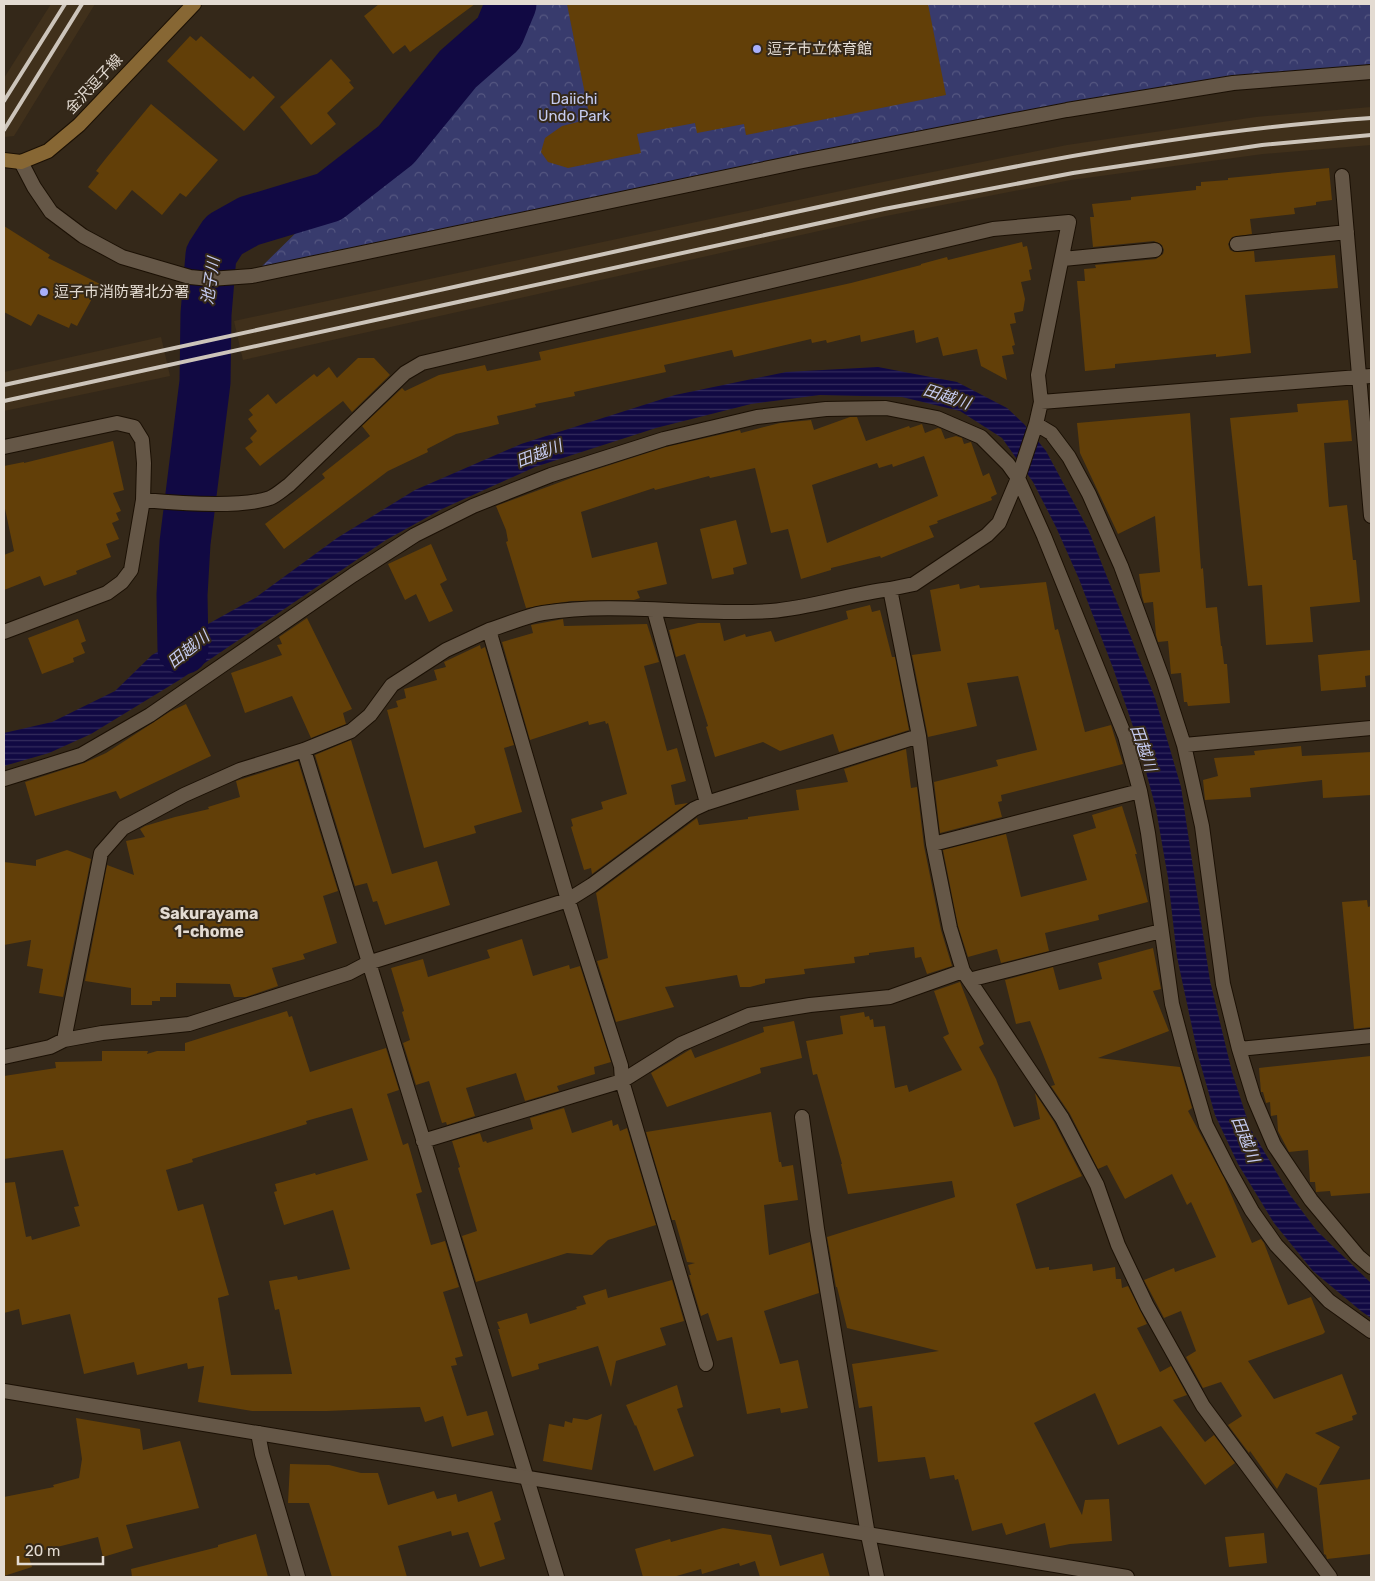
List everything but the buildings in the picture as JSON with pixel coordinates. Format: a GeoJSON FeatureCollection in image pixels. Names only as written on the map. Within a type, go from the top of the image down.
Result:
{"type":"FeatureCollection","features":[{"type":"Feature","properties":{"kind":"main road","name":"金沢逗子線"},"geometry":{"type":"LineString","coordinates":[[4,160],[21,162],[48,151],[79,125],[194,4]]}},
{"type":"Feature","properties":{"kind":"street"},"geometry":{"type":"LineString","coordinates":[[21,162],[34,187],[51,212],[83,236],[122,258],[171,273],[210,279],[252,276],[798,162],[1067,110],[1233,83],[1371,72]]}},
{"type":"Feature","properties":{"kind":"street"},"geometry":{"type":"LineString","coordinates":[[1342,176],[1365,377],[1371,516]]}},
{"type":"Feature","properties":{"kind":"street"},"geometry":{"type":"LineString","coordinates":[[64,1040],[101,853],[123,828],[184,795],[240,770],[304,750],[351,732],[370,715],[392,685],[446,650],[489,630],[540,613],[572,609],[741,612],[772,610],[800,607],[864,592],[914,584],[987,535],[999,523],[1019,475],[1036,426],[1041,402],[1038,375],[1069,222],[993,229],[422,363],[405,373],[289,485],[271,498],[245,503],[143,500]]}},
{"type":"Feature","properties":{"kind":"street"},"geometry":{"type":"LineString","coordinates":[[1237,244],[1347,232]]}},
{"type":"Feature","properties":{"kind":"street"},"geometry":{"type":"LineString","coordinates":[[1063,259],[1154,250]]}},
{"type":"Feature","properties":{"kind":"street"},"geometry":{"type":"LineString","coordinates":[[1041,402],[1365,377]]}},
{"type":"Feature","properties":{"kind":"street"},"geometry":{"type":"LineString","coordinates":[[4,779],[81,755],[150,715],[352,575],[415,535],[473,506],[551,475],[664,439],[757,417],[826,409],[886,408],[937,418],[981,437],[1019,475],[1125,736],[1140,791],[1148,833],[1172,1004],[1206,1125],[1228,1170],[1252,1211],[1276,1245],[1329,1301],[1371,1331]]}},
{"type":"Feature","properties":{"kind":"street"},"geometry":{"type":"LineString","coordinates":[[4,448],[117,423],[134,427],[142,440],[144,463],[143,500],[131,570],[122,582],[106,593],[4,632]]}},
{"type":"Feature","properties":{"kind":"street"},"geometry":{"type":"LineString","coordinates":[[1036,426],[1051,433],[1069,457],[1090,494],[1121,566],[1163,680],[1184,745],[1202,826],[1223,984],[1254,1098],[1274,1145],[1311,1200],[1358,1256],[1371,1267]]}},
{"type":"Feature","properties":{"kind":"street"},"geometry":{"type":"LineString","coordinates":[[890,589],[919,736],[932,844],[950,928],[966,975],[1062,1118],[1097,1185],[1118,1245],[1147,1306],[1203,1406],[1330,1577]]}},
{"type":"Feature","properties":{"kind":"street"},"geometry":{"type":"LineString","coordinates":[[654,610],[707,803]]}},
{"type":"Feature","properties":{"kind":"street"},"geometry":{"type":"LineString","coordinates":[[489,630],[568,900],[621,1066],[622,1081],[706,1364]]}},
{"type":"Feature","properties":{"kind":"street"},"geometry":{"type":"LineString","coordinates":[[1184,745],[1371,728]]}},
{"type":"Feature","properties":{"kind":"street"},"geometry":{"type":"LineString","coordinates":[[4,1058],[50,1047],[64,1040],[102,1033],[189,1024],[350,973],[368,963],[568,900],[592,885],[694,809],[707,803],[919,736]]}},
{"type":"Feature","properties":{"kind":"street"},"geometry":{"type":"LineString","coordinates":[[304,750],[557,1577]]}},
{"type":"Feature","properties":{"kind":"street"},"geometry":{"type":"LineString","coordinates":[[932,844],[1140,791]]}},
{"type":"Feature","properties":{"kind":"street"},"geometry":{"type":"LineString","coordinates":[[423,1141],[622,1081],[681,1044],[749,1014],[810,1005],[890,997],[966,975],[1162,931]]}},
{"type":"Feature","properties":{"kind":"street"},"geometry":{"type":"LineString","coordinates":[[1239,1048],[1371,1036]]}},
{"type":"Feature","properties":{"kind":"street"},"geometry":{"type":"LineString","coordinates":[[802,1117],[817,1229],[868,1535],[878,1577]]}},
{"type":"Feature","properties":{"kind":"street"},"geometry":{"type":"LineString","coordinates":[[4,1391],[526,1477],[748,1516],[1126,1577]]}},
{"type":"Feature","properties":{"kind":"street"},"geometry":{"type":"LineString","coordinates":[[258,1433],[262,1454],[298,1577]]}},
{"type":"Feature","properties":{"kind":"shaded area"},"geometry":{"type":"Polygon","coordinates":[[[51,4],[95,4],[14,136],[4,137],[4,78],[51,4]]]}},
{"type":"Feature","properties":{"kind":"shaded area"},"geometry":{"type":"Polygon","coordinates":[[[1371,107],[1371,145],[1263,154],[1071,180],[886,216],[243,360],[234,321],[878,183],[1067,145],[1256,117],[1371,107]]]}},
{"type":"Feature","properties":{"kind":"shaded area"},"geometry":{"type":"Polygon","coordinates":[[[161,337],[170,376],[4,411],[4,372],[161,337]]]}},
{"type":"Feature","properties":{"kind":"green space","name":"Daiichi Undo Park"},"geometry":{"type":"Polygon","coordinates":[[[506,4],[1371,4],[1371,64],[1184,91],[252,276],[499,33],[506,4]]]}},
{"type":"Feature","properties":{"kind":"water","name":"田越川"},"geometry":{"type":"Polygon","coordinates":[[[878,367],[957,382],[1007,408],[1024,424],[1046,451],[1088,529],[1155,698],[1181,787],[1210,981],[1232,1072],[1250,1128],[1290,1195],[1317,1231],[1371,1283],[1371,1318],[1313,1271],[1274,1223],[1238,1164],[1215,1115],[1198,1055],[1177,957],[1168,878],[1156,809],[1137,738],[1113,668],[1079,579],[1033,482],[1002,438],[960,411],[902,397],[820,395],[751,404],[656,428],[535,467],[442,509],[386,540],[181,679],[91,734],[49,753],[4,766],[4,733],[52,722],[115,691],[152,655],[255,598],[337,538],[415,490],[521,444],[675,395],[786,372],[878,367]]]}},
{"type":"Feature","properties":{"kind":"waterway","name":"池子川"},"geometry":{"type":"LineString","coordinates":[[183,649],[182,595],[185,543],[205,382],[206,314],[211,255],[224,235],[249,221],[329,197],[396,145],[458,69],[499,33],[511,4]]}},
{"type":"Feature","properties":{"kind":"railway"},"geometry":{"type":"LineString","coordinates":[[4,101],[65,4]]}},
{"type":"Feature","properties":{"kind":"railway"},"geometry":{"type":"LineString","coordinates":[[4,130],[82,4]]}},
{"type":"Feature","properties":{"kind":"railway"},"geometry":{"type":"LineString","coordinates":[[4,385],[947,180],[1116,149],[1201,136],[1371,118]]}},
{"type":"Feature","properties":{"kind":"railway"},"geometry":{"type":"LineString","coordinates":[[4,401],[884,209],[1073,173],[1262,145],[1371,135]]}},
{"type":"Feature","properties":{"kind":"place","name":"逗子市立体育館"},"geometry":{"type":"Point","coordinates":[757,49]}},
{"type":"Feature","properties":{"kind":"place","name":"逗子市消防署北分署"},"geometry":{"type":"Point","coordinates":[44,292]}},
{"type":"Feature","properties":{"kind":"district","name":"Sakurayama 1-chome"},"geometry":{"type":"Point","coordinates":[209,922]}}]}
